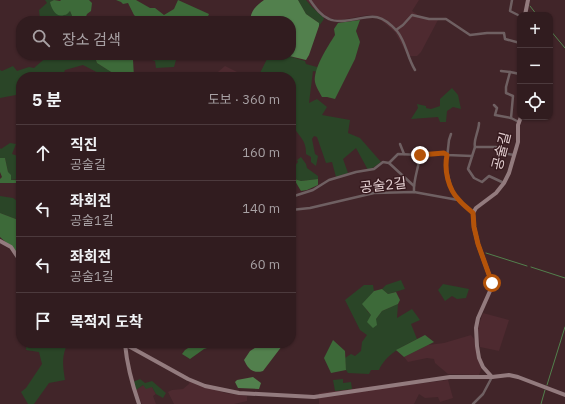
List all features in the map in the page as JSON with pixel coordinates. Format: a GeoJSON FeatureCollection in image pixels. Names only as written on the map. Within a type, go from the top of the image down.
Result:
{"type":"FeatureCollection","features":[{"type":"Feature","properties":{"kind":"street"},"geometry":{"type":"LineString","coordinates":[[310,0],[318,11],[332,20],[346,21],[376,16],[396,30],[401,36],[415,70]]}},
{"type":"Feature","properties":{"kind":"street"},"geometry":{"type":"LineString","coordinates":[[512,0],[510,11],[517,14]]}},
{"type":"Feature","properties":{"kind":"street"},"geometry":{"type":"LineString","coordinates":[[526,12],[528,0]]}},
{"type":"Feature","properties":{"kind":"street"},"geometry":{"type":"LineString","coordinates":[[396,30],[412,15],[429,19],[450,20],[470,35],[504,33],[505,38],[517,42]]}},
{"type":"Feature","properties":{"kind":"street"},"geometry":{"type":"LineString","coordinates":[[501,72],[517,73]]}},
{"type":"Feature","properties":{"kind":"street","name":"공술길"},"geometry":{"type":"LineString","coordinates":[[510,72],[506,93],[513,96],[511,118]]}},
{"type":"Feature","properties":{"kind":"street","name":"공술길"},"geometry":{"type":"LineString","coordinates":[[473,213],[476,208],[496,193],[504,183],[509,173],[518,142],[519,122],[511,118],[496,115],[497,108],[494,104]]}},
{"type":"Feature","properties":{"kind":"street"},"geometry":{"type":"LineString","coordinates":[[479,123],[479,130],[474,142],[475,147],[468,169],[474,178],[482,182],[489,176],[492,176],[504,183]]}},
{"type":"Feature","properties":{"kind":"street"},"geometry":{"type":"LineString","coordinates":[[451,134],[446,162],[448,178],[458,200],[473,213],[474,227],[478,244],[492,283],[478,318],[476,328],[479,358],[483,366],[492,377]]}},
{"type":"Feature","properties":{"kind":"street"},"geometry":{"type":"LineString","coordinates":[[400,144],[404,154]]}},
{"type":"Feature","properties":{"kind":"street"},"geometry":{"type":"LineString","coordinates":[[475,147],[496,147],[502,153],[515,155]]}},
{"type":"Feature","properties":{"kind":"street"},"geometry":{"type":"LineString","coordinates":[[389,163],[398,154],[420,155],[444,153],[447,155],[472,156]]}},
{"type":"Feature","properties":{"kind":"street"},"geometry":{"type":"LineString","coordinates":[[414,192],[420,155]]}},
{"type":"Feature","properties":{"kind":"street"},"geometry":{"type":"LineString","coordinates":[[296,195],[313,190],[330,180],[374,170],[383,162],[389,163],[414,186]]}},
{"type":"Feature","properties":{"kind":"street","name":"공술2길"},"geometry":{"type":"LineString","coordinates":[[296,209],[310,208],[374,193],[414,192],[458,200]]}},
{"type":"Feature","properties":{"kind":"street"},"geometry":{"type":"LineString","coordinates":[[0,241],[11,247],[16,254]]}},
{"type":"Feature","properties":{"kind":"street"},"geometry":{"type":"LineString","coordinates":[[124,348],[126,364],[139,404]]}},
{"type":"Feature","properties":{"kind":"street"},"geometry":{"type":"LineString","coordinates":[[131,348],[188,379],[205,386],[239,393],[314,397],[450,377],[492,377],[508,375],[518,377],[565,395]]}},
{"type":"Feature","properties":{"kind":"street"},"geometry":{"type":"LineString","coordinates":[[473,404],[483,394],[492,377]]}},
{"type":"Feature","properties":{"kind":"shaded area"},"geometry":{"type":"Polygon","coordinates":[[[45,0],[54,0],[50,2],[64,15],[70,11],[72,16],[40,16],[39,10],[47,3],[45,0]]]}},
{"type":"Feature","properties":{"kind":"shaded area"},"geometry":{"type":"Polygon","coordinates":[[[54,0],[89,0],[92,3],[91,11],[86,16],[72,16],[70,11],[66,15],[61,16],[54,12],[50,2],[54,0]]]}},
{"type":"Feature","properties":{"kind":"shaded area"},"geometry":{"type":"Polygon","coordinates":[[[116,0],[136,0],[150,8],[155,8],[164,15],[174,9],[178,0],[209,14],[208,16],[135,16],[128,3],[123,4],[116,0]]]}},
{"type":"Feature","properties":{"kind":"shaded area"},"geometry":{"type":"Polygon","coordinates":[[[264,0],[298,0],[306,14],[319,23],[306,60],[296,58],[296,16],[251,16],[254,9],[264,0]]]}},
{"type":"Feature","properties":{"kind":"shaded area"},"geometry":{"type":"Polygon","coordinates":[[[298,0],[306,0],[323,17],[324,19],[319,26],[318,22],[306,14],[298,0]]]}},
{"type":"Feature","properties":{"kind":"shaded area"},"geometry":{"type":"Polygon","coordinates":[[[306,0],[419,0],[412,11],[419,16],[439,18],[421,52],[417,56],[408,56],[395,32],[376,16],[368,15],[340,20],[323,17],[306,0]]]}},
{"type":"Feature","properties":{"kind":"shaded area"},"geometry":{"type":"Polygon","coordinates":[[[360,20],[356,31],[360,42],[355,59],[335,99],[322,97],[315,82],[316,71],[335,35],[334,29],[338,23],[360,20]]]}},
{"type":"Feature","properties":{"kind":"shaded area"},"geometry":{"type":"Polygon","coordinates":[[[296,58],[305,61],[306,64],[317,67],[317,72],[313,71],[309,103],[317,99],[327,107],[322,115],[350,120],[348,133],[360,138],[381,162],[368,170],[356,148],[343,159],[348,173],[336,177],[332,162],[326,163],[317,137],[314,136],[312,139],[315,154],[318,156],[316,166],[311,162],[311,157],[306,154],[305,144],[296,130],[296,72],[260,72],[266,60],[296,60],[296,58]]]}},
{"type":"Feature","properties":{"kind":"shaded area"},"geometry":{"type":"Polygon","coordinates":[[[43,60],[96,60],[97,63],[111,72],[96,72],[83,65],[65,70],[64,72],[16,72],[16,95],[0,98],[0,70],[2,71],[13,66],[17,71],[29,67],[34,68],[43,60]]]}},
{"type":"Feature","properties":{"kind":"shaded area"},"geometry":{"type":"Polygon","coordinates":[[[96,60],[133,60],[134,72],[111,72],[97,63],[96,60]]]}},
{"type":"Feature","properties":{"kind":"shaded area"},"geometry":{"type":"Polygon","coordinates":[[[152,60],[176,60],[174,67],[156,68],[155,61],[152,60]]]}},
{"type":"Feature","properties":{"kind":"shaded area"},"geometry":{"type":"Polygon","coordinates":[[[225,66],[237,72],[218,72],[225,66]]]}},
{"type":"Feature","properties":{"kind":"shaded area"},"geometry":{"type":"Polygon","coordinates":[[[452,88],[458,95],[461,109],[453,107],[447,111],[446,122],[440,122],[438,117],[411,119],[418,108],[417,104],[431,109],[440,106],[440,99],[452,88]]]}},
{"type":"Feature","properties":{"kind":"shaded area"},"geometry":{"type":"Polygon","coordinates":[[[10,143],[16,144],[12,154],[16,155],[16,179],[11,180],[5,158],[0,158],[0,148],[1,149],[10,143]]]}},
{"type":"Feature","properties":{"kind":"shaded area"},"geometry":{"type":"Polygon","coordinates":[[[301,157],[307,168],[318,176],[318,179],[301,181],[296,180],[297,160],[301,157]]]}},
{"type":"Feature","properties":{"kind":"shaded area"},"geometry":{"type":"Polygon","coordinates":[[[0,158],[5,158],[8,172],[11,175],[11,180],[16,180],[16,183],[0,183],[0,179],[2,177],[0,172],[0,158]]]}},
{"type":"Feature","properties":{"kind":"shaded area"},"geometry":{"type":"Polygon","coordinates":[[[318,179],[318,185],[301,191],[296,183],[296,180],[301,181],[318,179]]]}},
{"type":"Feature","properties":{"kind":"shaded area"},"geometry":{"type":"Polygon","coordinates":[[[0,196],[13,198],[16,200],[16,219],[0,213],[0,196]]]}},
{"type":"Feature","properties":{"kind":"shaded area"},"geometry":{"type":"Polygon","coordinates":[[[0,213],[16,219],[16,251],[0,237],[0,213]]]}},
{"type":"Feature","properties":{"kind":"shaded area"},"geometry":{"type":"Polygon","coordinates":[[[401,280],[405,289],[388,294],[382,289],[386,285],[401,280]]]}},
{"type":"Feature","properties":{"kind":"shaded area"},"geometry":{"type":"Polygon","coordinates":[[[443,284],[469,289],[466,298],[457,299],[452,296],[445,301],[438,290],[443,284]]]}},
{"type":"Feature","properties":{"kind":"shaded area"},"geometry":{"type":"Polygon","coordinates":[[[364,285],[373,285],[374,291],[363,304],[368,312],[376,319],[382,311],[398,304],[397,318],[412,309],[420,320],[411,324],[417,339],[390,355],[379,370],[371,370],[369,374],[348,373],[346,370],[345,358],[351,354],[355,356],[361,351],[362,342],[367,335],[360,330],[345,300],[364,285]]]}},
{"type":"Feature","properties":{"kind":"shaded area"},"geometry":{"type":"Polygon","coordinates":[[[382,289],[388,294],[396,292],[400,300],[398,304],[382,311],[376,319],[377,325],[373,328],[367,322],[371,315],[362,304],[374,291],[382,289]]]}},
{"type":"Feature","properties":{"kind":"shaded area"},"geometry":{"type":"Polygon","coordinates":[[[483,313],[509,320],[499,351],[480,347],[478,328],[483,313]]]}},
{"type":"Feature","properties":{"kind":"shaded area"},"geometry":{"type":"Polygon","coordinates":[[[425,335],[434,342],[404,357],[396,350],[425,335]]]}},
{"type":"Feature","properties":{"kind":"shaded area"},"geometry":{"type":"Polygon","coordinates":[[[471,335],[474,339],[481,369],[479,375],[448,374],[435,363],[434,359],[427,358],[408,362],[404,357],[428,345],[444,343],[471,335]]]}},
{"type":"Feature","properties":{"kind":"shaded area"},"geometry":{"type":"Polygon","coordinates":[[[333,340],[345,351],[346,370],[331,373],[324,358],[333,340]]]}},
{"type":"Feature","properties":{"kind":"shaded area"},"geometry":{"type":"Polygon","coordinates":[[[26,348],[66,348],[63,357],[65,380],[49,383],[34,404],[28,404],[21,392],[26,388],[42,364],[39,352],[26,350],[26,348]]]}},
{"type":"Feature","properties":{"kind":"shaded area"},"geometry":{"type":"Polygon","coordinates":[[[188,348],[207,348],[190,359],[182,354],[188,348]]]}},
{"type":"Feature","properties":{"kind":"shaded area"},"geometry":{"type":"Polygon","coordinates":[[[255,348],[280,348],[263,371],[259,372],[251,370],[244,360],[250,351],[255,348]]]}},
{"type":"Feature","properties":{"kind":"shaded area"},"geometry":{"type":"Polygon","coordinates":[[[253,377],[261,383],[259,389],[238,388],[235,382],[237,380],[253,377]]]}},
{"type":"Feature","properties":{"kind":"shaded area"},"geometry":{"type":"Polygon","coordinates":[[[140,379],[145,383],[152,381],[166,393],[163,398],[156,394],[152,387],[146,389],[143,385],[136,390],[133,382],[140,379]]]}},
{"type":"Feature","properties":{"kind":"shaded area"},"geometry":{"type":"Polygon","coordinates":[[[343,379],[343,383],[351,382],[352,389],[335,391],[333,380],[343,379]]]}},
{"type":"Feature","properties":{"kind":"shaded area"},"geometry":{"type":"Polygon","coordinates":[[[448,380],[453,398],[440,402],[438,397],[425,398],[419,394],[414,404],[319,404],[319,393],[374,386],[408,385],[448,380]]]}},
{"type":"Feature","properties":{"kind":"shaded area"},"geometry":{"type":"Polygon","coordinates":[[[190,381],[225,393],[247,396],[247,401],[234,404],[174,404],[168,392],[183,389],[189,384],[190,381]]]}},
{"type":"Feature","properties":{"kind":"shaded area"},"geometry":{"type":"Polygon","coordinates":[[[143,385],[152,387],[156,394],[153,396],[156,404],[142,404],[136,390],[143,385]]]}},
{"type":"Feature","properties":{"kind":"waterway"},"geometry":{"type":"LineString","coordinates":[[530,6],[535,12]]}},
{"type":"Feature","properties":{"kind":"waterway"},"geometry":{"type":"LineString","coordinates":[[553,34],[565,48]]}},
{"type":"Feature","properties":{"kind":"waterway"},"geometry":{"type":"LineString","coordinates":[[486,253],[527,266]]}},
{"type":"Feature","properties":{"kind":"waterway"},"geometry":{"type":"LineString","coordinates":[[531,267],[565,278]]}},
{"type":"Feature","properties":{"kind":"waterway"},"geometry":{"type":"LineString","coordinates":[[547,385],[565,327]]}},
{"type":"Feature","properties":{"kind":"waterway"},"geometry":{"type":"LineString","coordinates":[[541,404],[545,390]]}},
{"type":"Feature","properties":{"kind":"route"},"geometry":{"type":"LineString","coordinates":[[420,155],[444,153],[447,155],[446,167],[451,187],[458,200],[473,213],[474,227],[478,244],[492,283]]}}]}
